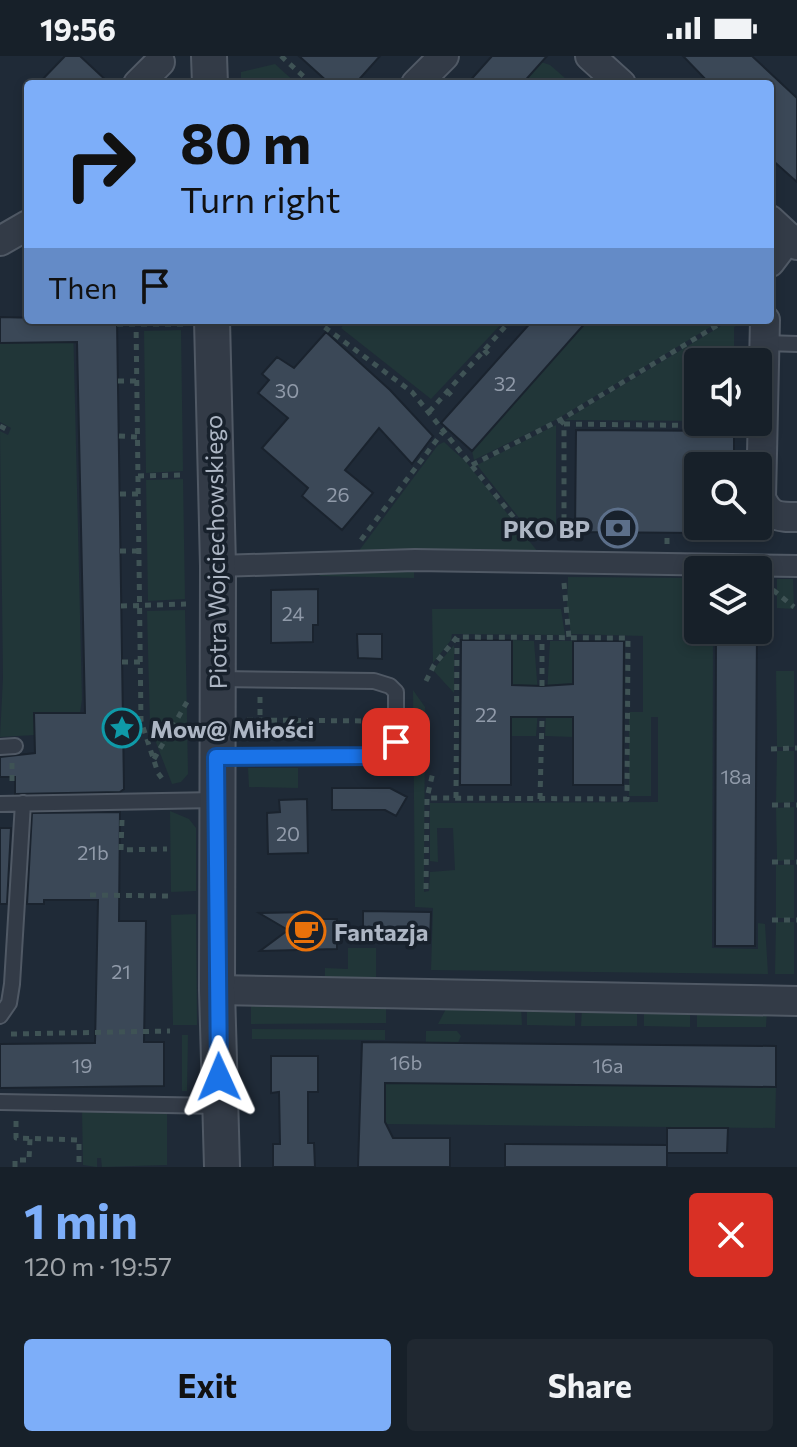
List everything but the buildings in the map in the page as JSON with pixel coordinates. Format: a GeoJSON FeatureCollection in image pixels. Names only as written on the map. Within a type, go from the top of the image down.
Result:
{"type":"FeatureCollection","features":[{"type":"Feature","properties":{"kind":"street"},"geometry":{"type":"LineString","coordinates":[[209,56],[210,80]]}},
{"type":"Feature","properties":{"kind":"street"},"geometry":{"type":"LineString","coordinates":[[420,80],[444,56]]}},
{"type":"Feature","properties":{"kind":"street"},"geometry":{"type":"LineString","coordinates":[[590,56],[617,80]]}},
{"type":"Feature","properties":{"kind":"street"},"geometry":{"type":"LineString","coordinates":[[142,80],[160,62]]}},
{"type":"Feature","properties":{"kind":"street"},"geometry":{"type":"LineString","coordinates":[[0,241],[24,227]]}},
{"type":"Feature","properties":{"kind":"street"},"geometry":{"type":"LineString","coordinates":[[774,255],[785,234]]}},
{"type":"Feature","properties":{"kind":"street","name":"Piotra Wojciechowskiego"},"geometry":{"type":"LineString","coordinates":[[197,324],[218,566],[217,990],[222,1167]]}},
{"type":"Feature","properties":{"kind":"street"},"geometry":{"type":"LineString","coordinates":[[765,332],[761,498],[767,512],[778,517],[797,517]]}},
{"type":"Feature","properties":{"kind":"street"},"geometry":{"type":"LineString","coordinates":[[218,566],[555,562],[797,566]]}},
{"type":"Feature","properties":{"kind":"street"},"geometry":{"type":"LineString","coordinates":[[217,990],[797,1001]]}},
{"type":"Feature","properties":{"kind":"lane"},"geometry":{"type":"LineString","coordinates":[[765,332],[797,344]]}},
{"type":"Feature","properties":{"kind":"lane"},"geometry":{"type":"LineString","coordinates":[[216,757],[374,756],[391,750],[396,742],[396,692],[390,686],[374,681],[217,679]]}},
{"type":"Feature","properties":{"kind":"lane"},"geometry":{"type":"LineString","coordinates":[[0,1016],[9,1003],[12,984],[12,803],[216,800]]}},
{"type":"Feature","properties":{"kind":"lane"},"geometry":{"type":"LineString","coordinates":[[0,1102],[219,1106]]}},
{"type":"Feature","properties":{"kind":"path"},"geometry":{"type":"LineString","coordinates":[[281,56],[308,80]]}},
{"type":"Feature","properties":{"kind":"path"},"geometry":{"type":"LineString","coordinates":[[136,324],[141,721],[158,773],[168,784]]}},
{"type":"Feature","properties":{"kind":"path"},"geometry":{"type":"LineString","coordinates":[[321,324],[412,392],[442,433],[555,562]]}},
{"type":"Feature","properties":{"kind":"path"},"geometry":{"type":"LineString","coordinates":[[429,412],[507,324]]}},
{"type":"Feature","properties":{"kind":"path"},"geometry":{"type":"LineString","coordinates":[[472,465],[562,422],[720,324]]}},
{"type":"Feature","properties":{"kind":"path"},"geometry":{"type":"LineString","coordinates":[[484,350],[491,357]]}},
{"type":"Feature","properties":{"kind":"path"},"geometry":{"type":"LineString","coordinates":[[118,381],[137,381]]}},
{"type":"Feature","properties":{"kind":"path"},"geometry":{"type":"LineString","coordinates":[[447,391],[454,398]]}},
{"type":"Feature","properties":{"kind":"path"},"geometry":{"type":"LineString","coordinates":[[562,422],[684,425]]}},
{"type":"Feature","properties":{"kind":"path"},"geometry":{"type":"LineString","coordinates":[[555,562],[562,422]]}},
{"type":"Feature","properties":{"kind":"path"},"geometry":{"type":"LineString","coordinates":[[0,426],[10,431]]}},
{"type":"Feature","properties":{"kind":"path"},"geometry":{"type":"LineString","coordinates":[[344,563],[442,433]]}},
{"type":"Feature","properties":{"kind":"path"},"geometry":{"type":"LineString","coordinates":[[119,436],[138,437]]}},
{"type":"Feature","properties":{"kind":"path"},"geometry":{"type":"LineString","coordinates":[[138,476],[184,475]]}},
{"type":"Feature","properties":{"kind":"path"},"geometry":{"type":"LineString","coordinates":[[120,494],[138,494]]}},
{"type":"Feature","properties":{"kind":"path"},"geometry":{"type":"LineString","coordinates":[[120,551],[139,551]]}},
{"type":"Feature","properties":{"kind":"path"},"geometry":{"type":"LineString","coordinates":[[773,590],[794,607]]}},
{"type":"Feature","properties":{"kind":"path"},"geometry":{"type":"LineString","coordinates":[[121,606],[186,604]]}},
{"type":"Feature","properties":{"kind":"path"},"geometry":{"type":"LineString","coordinates":[[564,605],[569,638]]}},
{"type":"Feature","properties":{"kind":"path"},"geometry":{"type":"LineString","coordinates":[[427,798],[627,799],[628,638],[457,637]]}},
{"type":"Feature","properties":{"kind":"path"},"geometry":{"type":"LineString","coordinates":[[426,681],[434,665],[457,637]]}},
{"type":"Feature","properties":{"kind":"path"},"geometry":{"type":"LineString","coordinates":[[456,798],[457,637]]}},
{"type":"Feature","properties":{"kind":"path"},"geometry":{"type":"LineString","coordinates":[[542,638],[542,686]]}},
{"type":"Feature","properties":{"kind":"path"},"geometry":{"type":"LineString","coordinates":[[122,662],[141,662]]}},
{"type":"Feature","properties":{"kind":"path"},"geometry":{"type":"LineString","coordinates":[[260,680],[260,757]]}},
{"type":"Feature","properties":{"kind":"path"},"geometry":{"type":"LineString","coordinates":[[154,760],[183,705],[189,701]]}},
{"type":"Feature","properties":{"kind":"path"},"geometry":{"type":"LineString","coordinates":[[540,799],[542,718]]}},
{"type":"Feature","properties":{"kind":"path"},"geometry":{"type":"LineString","coordinates":[[242,720],[374,721]]}},
{"type":"Feature","properties":{"kind":"path"},"geometry":{"type":"LineString","coordinates":[[9,747],[12,803]]}},
{"type":"Feature","properties":{"kind":"path"},"geometry":{"type":"LineString","coordinates":[[771,749],[797,748]]}},
{"type":"Feature","properties":{"kind":"path"},"geometry":{"type":"LineString","coordinates":[[426,889],[427,798],[433,772]]}},
{"type":"Feature","properties":{"kind":"path"},"geometry":{"type":"LineString","coordinates":[[122,802],[121,850],[167,849]]}},
{"type":"Feature","properties":{"kind":"path"},"geometry":{"type":"LineString","coordinates":[[772,805],[797,805]]}},
{"type":"Feature","properties":{"kind":"path"},"geometry":{"type":"LineString","coordinates":[[772,862],[797,862]]}},
{"type":"Feature","properties":{"kind":"path"},"geometry":{"type":"LineString","coordinates":[[90,895],[168,896]]}},
{"type":"Feature","properties":{"kind":"path"},"geometry":{"type":"LineString","coordinates":[[772,920],[797,920]]}},
{"type":"Feature","properties":{"kind":"path"},"geometry":{"type":"LineString","coordinates":[[0,1034],[170,1031]]}},
{"type":"Feature","properties":{"kind":"path"},"geometry":{"type":"LineString","coordinates":[[16,1102],[16,1138],[79,1140],[79,1167]]}},
{"type":"Feature","properties":{"kind":"path"},"geometry":{"type":"LineString","coordinates":[[15,1167],[15,1160],[29,1160],[30,1139]]}},
{"type":"Feature","properties":{"kind":"green space"},"geometry":{"type":"Polygon","coordinates":[[[541,62],[550,65],[567,80],[525,80],[541,62]]]}},
{"type":"Feature","properties":{"kind":"green space"},"geometry":{"type":"Polygon","coordinates":[[[275,64],[293,80],[241,80],[241,72],[275,64]]]}},
{"type":"Feature","properties":{"kind":"green space"},"geometry":{"type":"Polygon","coordinates":[[[68,324],[73,324],[82,699],[80,713],[35,713],[35,735],[0,737],[3,678],[0,431],[8,435],[11,428],[0,422],[0,343],[43,342],[68,324]]]}},
{"type":"Feature","properties":{"kind":"green space"},"geometry":{"type":"Polygon","coordinates":[[[344,324],[501,324],[431,399],[341,328],[344,324]]]}},
{"type":"Feature","properties":{"kind":"green space"},"geometry":{"type":"Polygon","coordinates":[[[584,324],[715,324],[557,419],[474,460],[472,451],[584,324]]]}},
{"type":"Feature","properties":{"kind":"green space"},"geometry":{"type":"Polygon","coordinates":[[[724,324],[741,324],[734,327],[734,348],[685,348],[724,324]]]}},
{"type":"Feature","properties":{"kind":"green space"},"geometry":{"type":"Polygon","coordinates":[[[181,330],[183,471],[146,473],[144,331],[181,330]]]}},
{"type":"Feature","properties":{"kind":"green space"},"geometry":{"type":"Polygon","coordinates":[[[684,348],[684,421],[565,420],[684,348]]]}},
{"type":"Feature","properties":{"kind":"green space"},"geometry":{"type":"Polygon","coordinates":[[[556,425],[556,534],[531,533],[477,465],[556,425]]]}},
{"type":"Feature","properties":{"kind":"green space"},"geometry":{"type":"Polygon","coordinates":[[[444,442],[466,462],[538,552],[358,552],[438,445],[444,442]]]}},
{"type":"Feature","properties":{"kind":"green space"},"geometry":{"type":"Polygon","coordinates":[[[183,479],[185,599],[148,601],[146,480],[183,479]]]}},
{"type":"Feature","properties":{"kind":"green space"},"geometry":{"type":"Polygon","coordinates":[[[432,568],[432,571],[414,571],[414,578],[319,576],[323,572],[432,568]]]}},
{"type":"Feature","properties":{"kind":"green space"},"geometry":{"type":"Polygon","coordinates":[[[568,577],[684,578],[684,644],[713,644],[712,948],[758,949],[758,923],[765,924],[768,974],[431,970],[433,908],[415,907],[413,690],[425,707],[424,892],[429,891],[430,872],[455,870],[453,828],[437,828],[438,862],[430,861],[430,803],[658,802],[658,717],[651,717],[651,796],[629,796],[629,712],[643,712],[643,636],[571,634],[567,605],[568,577]]]}},
{"type":"Feature","properties":{"kind":"green space"},"geometry":{"type":"Polygon","coordinates":[[[777,579],[793,579],[794,609],[777,608],[777,579]]]}},
{"type":"Feature","properties":{"kind":"green space"},"geometry":{"type":"Polygon","coordinates":[[[432,609],[561,609],[565,635],[452,634],[451,640],[433,663],[432,609]]]}},
{"type":"Feature","properties":{"kind":"green space"},"geometry":{"type":"Polygon","coordinates":[[[185,610],[188,774],[181,782],[172,784],[150,727],[147,611],[185,610]]]}},
{"type":"Feature","properties":{"kind":"green space"},"geometry":{"type":"Polygon","coordinates":[[[512,640],[534,641],[538,694],[511,694],[512,640]]]}},
{"type":"Feature","properties":{"kind":"green space"},"geometry":{"type":"Polygon","coordinates":[[[550,641],[573,641],[573,695],[547,694],[550,641]]]}},
{"type":"Feature","properties":{"kind":"green space"},"geometry":{"type":"Polygon","coordinates":[[[454,645],[454,693],[433,670],[454,645]]]}},
{"type":"Feature","properties":{"kind":"green space"},"geometry":{"type":"Polygon","coordinates":[[[776,671],[794,671],[794,747],[777,747],[776,671]]]}},
{"type":"Feature","properties":{"kind":"green space"},"geometry":{"type":"Polygon","coordinates":[[[511,710],[538,710],[536,736],[511,736],[511,710]]]}},
{"type":"Feature","properties":{"kind":"green space"},"geometry":{"type":"Polygon","coordinates":[[[546,710],[573,710],[573,737],[545,736],[546,710]]]}},
{"type":"Feature","properties":{"kind":"green space"},"geometry":{"type":"Polygon","coordinates":[[[777,751],[794,751],[794,802],[776,803],[777,751]]]}},
{"type":"Feature","properties":{"kind":"green space"},"geometry":{"type":"Polygon","coordinates":[[[248,768],[298,768],[298,788],[249,787],[248,768]]]}},
{"type":"Feature","properties":{"kind":"green space"},"geometry":{"type":"Polygon","coordinates":[[[794,807],[794,860],[777,861],[776,808],[794,807]]]}},
{"type":"Feature","properties":{"kind":"green space"},"geometry":{"type":"Polygon","coordinates":[[[170,811],[189,819],[196,828],[196,891],[171,892],[170,811]]]}},
{"type":"Feature","properties":{"kind":"green space"},"geometry":{"type":"Polygon","coordinates":[[[776,865],[794,865],[794,918],[776,918],[776,865]]]}},
{"type":"Feature","properties":{"kind":"green space"},"geometry":{"type":"Polygon","coordinates":[[[196,914],[197,1025],[173,1025],[171,915],[196,914]]]}},
{"type":"Feature","properties":{"kind":"green space"},"geometry":{"type":"Polygon","coordinates":[[[776,922],[794,922],[794,974],[775,974],[776,922]]]}},
{"type":"Feature","properties":{"kind":"green space"},"geometry":{"type":"Polygon","coordinates":[[[348,948],[376,948],[376,982],[325,982],[325,968],[348,969],[348,948]]]}},
{"type":"Feature","properties":{"kind":"green space"},"geometry":{"type":"Polygon","coordinates":[[[251,1004],[386,1006],[386,1023],[251,1024],[251,1004]]]}},
{"type":"Feature","properties":{"kind":"green space"},"geometry":{"type":"Polygon","coordinates":[[[521,1006],[522,1025],[438,1024],[447,1007],[521,1006]]]}},
{"type":"Feature","properties":{"kind":"green space"},"geometry":{"type":"Polygon","coordinates":[[[527,1006],[575,1007],[575,1026],[527,1025],[527,1006]]]}},
{"type":"Feature","properties":{"kind":"green space"},"geometry":{"type":"Polygon","coordinates":[[[582,1007],[637,1007],[637,1026],[581,1026],[582,1007]]]}},
{"type":"Feature","properties":{"kind":"green space"},"geometry":{"type":"Polygon","coordinates":[[[644,1008],[690,1009],[690,1027],[644,1026],[644,1008]]]}},
{"type":"Feature","properties":{"kind":"green space"},"geometry":{"type":"Polygon","coordinates":[[[697,1009],[767,1009],[766,1027],[697,1027],[697,1009]]]}},
{"type":"Feature","properties":{"kind":"green space"},"geometry":{"type":"Polygon","coordinates":[[[252,1029],[385,1030],[385,1040],[252,1039],[252,1029]]]}},
{"type":"Feature","properties":{"kind":"green space"},"geometry":{"type":"Polygon","coordinates":[[[426,1031],[457,1031],[461,1036],[440,1084],[776,1087],[775,1128],[385,1124],[386,1083],[425,1083],[426,1031]]]}},
{"type":"Feature","properties":{"kind":"green space"},"geometry":{"type":"Polygon","coordinates":[[[182,1035],[188,1035],[187,1091],[182,1091],[182,1035]]]}},
{"type":"Feature","properties":{"kind":"green space"},"geometry":{"type":"Polygon","coordinates":[[[82,1111],[167,1111],[167,1165],[102,1167],[101,1158],[97,1158],[97,1167],[83,1165],[82,1111]]]}},
{"type":"Feature","properties":{"kind":"place","name":"PKO BP"},"geometry":{"type":"Point","coordinates":[618,528]}},
{"type":"Feature","properties":{"kind":"place","name":"Mow@ Miłości"},"geometry":{"type":"Point","coordinates":[122,728]}},
{"type":"Feature","properties":{"kind":"place","name":"Fantazja"},"geometry":{"type":"Point","coordinates":[306,931]}},
{"type":"Feature","properties":{"kind":"route"},"geometry":{"type":"LineString","coordinates":[[219,1077],[216,757],[374,756],[391,750],[396,742]]}}]}
